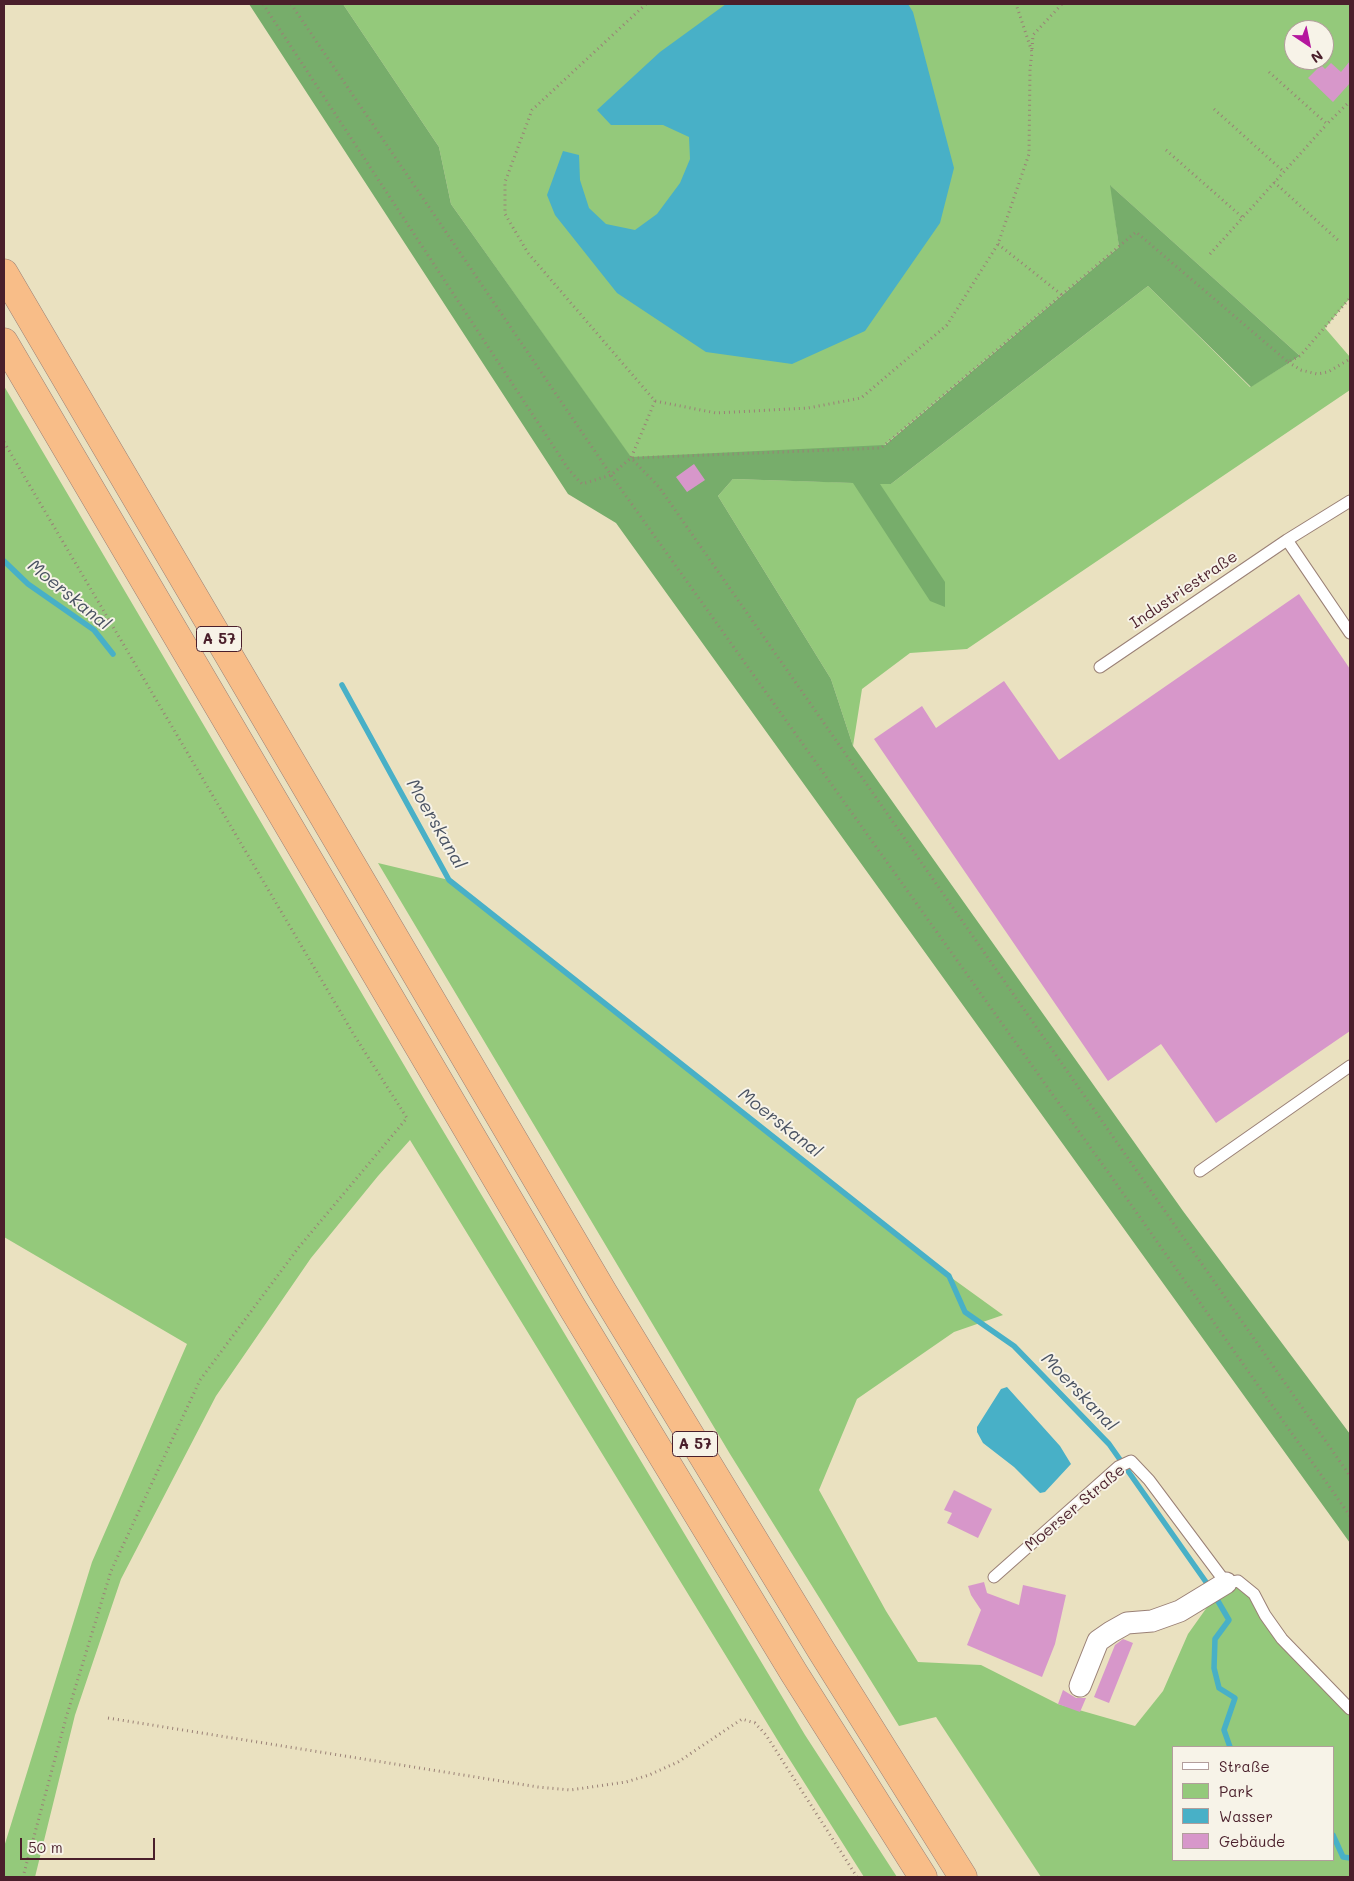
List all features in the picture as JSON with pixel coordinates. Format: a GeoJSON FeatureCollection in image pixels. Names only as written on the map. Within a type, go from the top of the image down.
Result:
{"type":"FeatureCollection","features":[{"type":"Feature","properties":{"kind":"highway","name":"A 57"},"geometry":{"type":"LineString","coordinates":[[4,273],[603,1292],[816,1641],[963,1877]]}},
{"type":"Feature","properties":{"kind":"highway","name":"A 57"},"geometry":{"type":"LineString","coordinates":[[4,342],[572,1307],[794,1673],[923,1877]]}},
{"type":"Feature","properties":{"kind":"street"},"geometry":{"type":"LineString","coordinates":[[1080,1686],[1098,1641],[1127,1624],[1152,1621],[1180,1611],[1226,1583]]}},
{"type":"Feature","properties":{"kind":"lane","name":"Industriestraße"},"geometry":{"type":"LineString","coordinates":[[1100,667],[1287,540],[1350,501]]}},
{"type":"Feature","properties":{"kind":"lane"},"geometry":{"type":"LineString","coordinates":[[1287,540],[1350,633]]}},
{"type":"Feature","properties":{"kind":"lane"},"geometry":{"type":"LineString","coordinates":[[1200,1171],[1350,1066]]}},
{"type":"Feature","properties":{"kind":"lane","name":"Moerser Straße"},"geometry":{"type":"LineString","coordinates":[[994,1577],[1118,1467],[1131,1462],[1149,1480],[1226,1583]]}},
{"type":"Feature","properties":{"kind":"lane"},"geometry":{"type":"LineString","coordinates":[[1226,1583],[1238,1582],[1254,1594],[1265,1615],[1282,1639],[1350,1709]]}},
{"type":"Feature","properties":{"kind":"path"},"geometry":{"type":"LineString","coordinates":[[263,4],[569,470],[582,484],[611,474],[631,458],[655,400]]}},
{"type":"Feature","properties":{"kind":"path"},"geometry":{"type":"LineString","coordinates":[[291,4],[611,474],[1120,1189],[1350,1516]]}},
{"type":"Feature","properties":{"kind":"path"},"geometry":{"type":"LineString","coordinates":[[646,4],[532,110],[505,182],[505,214],[528,253],[655,400],[716,413],[808,408],[861,398],[947,325],[998,244],[1029,154],[1030,69],[1033,35],[1062,4]]}},
{"type":"Feature","properties":{"kind":"path"},"geometry":{"type":"LineString","coordinates":[[1016,4],[1032,52]]}},
{"type":"Feature","properties":{"kind":"path"},"geometry":{"type":"LineString","coordinates":[[1269,72],[1327,124]]}},
{"type":"Feature","properties":{"kind":"path"},"geometry":{"type":"LineString","coordinates":[[1210,254],[1226,239],[1224,238],[1242,217],[1327,124],[1348,103],[1350,105]]}},
{"type":"Feature","properties":{"kind":"path"},"geometry":{"type":"LineString","coordinates":[[1214,110],[1283,171]]}},
{"type":"Feature","properties":{"kind":"path"},"geometry":{"type":"LineString","coordinates":[[1166,150],[1242,217]]}},
{"type":"Feature","properties":{"kind":"path"},"geometry":{"type":"LineString","coordinates":[[1274,182],[1339,241]]}},
{"type":"Feature","properties":{"kind":"path"},"geometry":{"type":"LineString","coordinates":[[631,458],[881,448],[1136,232],[1288,362],[1301,370],[1317,374],[1328,372],[1350,359]]}},
{"type":"Feature","properties":{"kind":"path"},"geometry":{"type":"LineString","coordinates":[[998,244],[1062,295]]}},
{"type":"Feature","properties":{"kind":"path"},"geometry":{"type":"LineString","coordinates":[[1288,362],[1300,356],[1350,298]]}},
{"type":"Feature","properties":{"kind":"path"},"geometry":{"type":"LineString","coordinates":[[4,442],[354,1036],[406,1118],[300,1246],[200,1380],[110,1572],[66,1718],[24,1877]]}},
{"type":"Feature","properties":{"kind":"path"},"geometry":{"type":"LineString","coordinates":[[631,458],[659,486],[1350,1476]]}},
{"type":"Feature","properties":{"kind":"path"},"geometry":{"type":"LineString","coordinates":[[108,1718],[538,1788],[570,1790],[626,1782],[649,1775],[678,1762],[742,1719],[755,1723],[766,1735],[857,1877]]}},
{"type":"Feature","properties":{"kind":"green space"},"geometry":{"type":"Polygon","coordinates":[[[249,4],[343,4],[439,147],[451,204],[631,457],[885,445],[1119,247],[1110,185],[1300,356],[1251,387],[1148,286],[891,484],[880,484],[945,582],[945,607],[930,601],[853,483],[733,479],[718,496],[831,679],[853,746],[1183,1211],[1350,1434],[1350,1543],[616,523],[568,494],[249,4]]]}},
{"type":"Feature","properties":{"kind":"green space"},"geometry":{"type":"Polygon","coordinates":[[[343,4],[1350,4],[1350,298],[1325,328],[1350,357],[1350,390],[967,649],[910,653],[862,689],[853,746],[831,679],[718,496],[733,479],[891,484],[1148,286],[1250,387],[1300,356],[1111,186],[1119,247],[881,448],[631,458],[451,204],[439,147],[343,4]]]}},
{"type":"Feature","properties":{"kind":"green space"},"geometry":{"type":"Polygon","coordinates":[[[4,386],[427,1104],[805,1735],[897,1877],[864,1877],[783,1749],[410,1140],[311,1258],[216,1396],[121,1579],[75,1715],[35,1877],[4,1877],[4,1847],[92,1562],[187,1344],[4,1237],[4,386]]]}},
{"type":"Feature","properties":{"kind":"green space"},"geometry":{"type":"Polygon","coordinates":[[[378,863],[449,880],[949,1276],[1003,1315],[954,1332],[857,1399],[819,1490],[886,1611],[918,1662],[981,1665],[1058,1704],[1135,1726],[1163,1691],[1188,1634],[1215,1596],[1238,1581],[1264,1614],[1350,1709],[1350,1877],[1041,1877],[936,1717],[899,1726],[730,1454],[378,863]]]}},
{"type":"Feature","properties":{"kind":"water"},"geometry":{"type":"Polygon","coordinates":[[[726,4],[908,4],[913,12],[954,168],[940,223],[865,331],[792,364],[706,352],[617,293],[555,215],[547,195],[563,151],[579,155],[580,180],[589,208],[606,224],[635,230],[657,214],[680,183],[690,159],[689,137],[663,125],[611,125],[597,110],[660,52],[726,4]]]}},
{"type":"Feature","properties":{"kind":"water"},"geometry":{"type":"Polygon","coordinates":[[[1007,1387],[1060,1446],[1071,1464],[1045,1492],[1040,1493],[1014,1467],[983,1443],[977,1432],[977,1427],[1001,1389],[1007,1387]]]}},
{"type":"Feature","properties":{"kind":"building"},"geometry":{"type":"Polygon","coordinates":[[[1350,61],[1350,83],[1333,102],[1308,78],[1316,70],[1334,70],[1334,66],[1341,72],[1350,61]]]}},
{"type":"Feature","properties":{"kind":"building"},"geometry":{"type":"Polygon","coordinates":[[[694,464],[705,480],[687,492],[676,477],[694,464]]]}},
{"type":"Feature","properties":{"kind":"building"},"geometry":{"type":"Polygon","coordinates":[[[1299,594],[1350,669],[1350,1031],[1216,1123],[1161,1044],[1108,1081],[874,739],[922,706],[936,728],[1004,681],[1059,760],[1299,594]]]}},
{"type":"Feature","properties":{"kind":"building"},"geometry":{"type":"Polygon","coordinates":[[[954,1490],[992,1509],[978,1538],[947,1523],[952,1513],[944,1510],[954,1490]]]}},
{"type":"Feature","properties":{"kind":"building"},"geometry":{"type":"Polygon","coordinates":[[[984,1582],[987,1593],[1019,1605],[1023,1585],[1066,1595],[1055,1644],[1042,1677],[967,1645],[981,1610],[971,1595],[968,1586],[984,1582]]]}},
{"type":"Feature","properties":{"kind":"building"},"geometry":{"type":"Polygon","coordinates":[[[1123,1639],[1133,1643],[1109,1703],[1094,1697],[1115,1645],[1123,1639]]]}},
{"type":"Feature","properties":{"kind":"building"},"geometry":{"type":"Polygon","coordinates":[[[1063,1690],[1076,1698],[1086,1698],[1080,1712],[1058,1704],[1063,1690]]]}},
{"type":"Feature","properties":{"kind":"waterway","name":"Moerskanal"},"geometry":{"type":"LineString","coordinates":[[4,561],[28,584],[94,630],[113,654]]}},
{"type":"Feature","properties":{"kind":"waterway","name":"Moerskanal"},"geometry":{"type":"LineString","coordinates":[[342,685],[449,880],[949,1276],[965,1312],[1014,1346],[1109,1444],[1206,1582]]}},
{"type":"Feature","properties":{"kind":"waterway","name":"Moerskanal"},"geometry":{"type":"LineString","coordinates":[[1215,1596],[1229,1620],[1215,1639],[1214,1668],[1219,1688],[1235,1698],[1224,1730],[1230,1746]]}},
{"type":"Feature","properties":{"kind":"waterway","name":"Moerskanal"},"geometry":{"type":"LineString","coordinates":[[1334,1837],[1343,1857],[1350,1858]]}}]}
